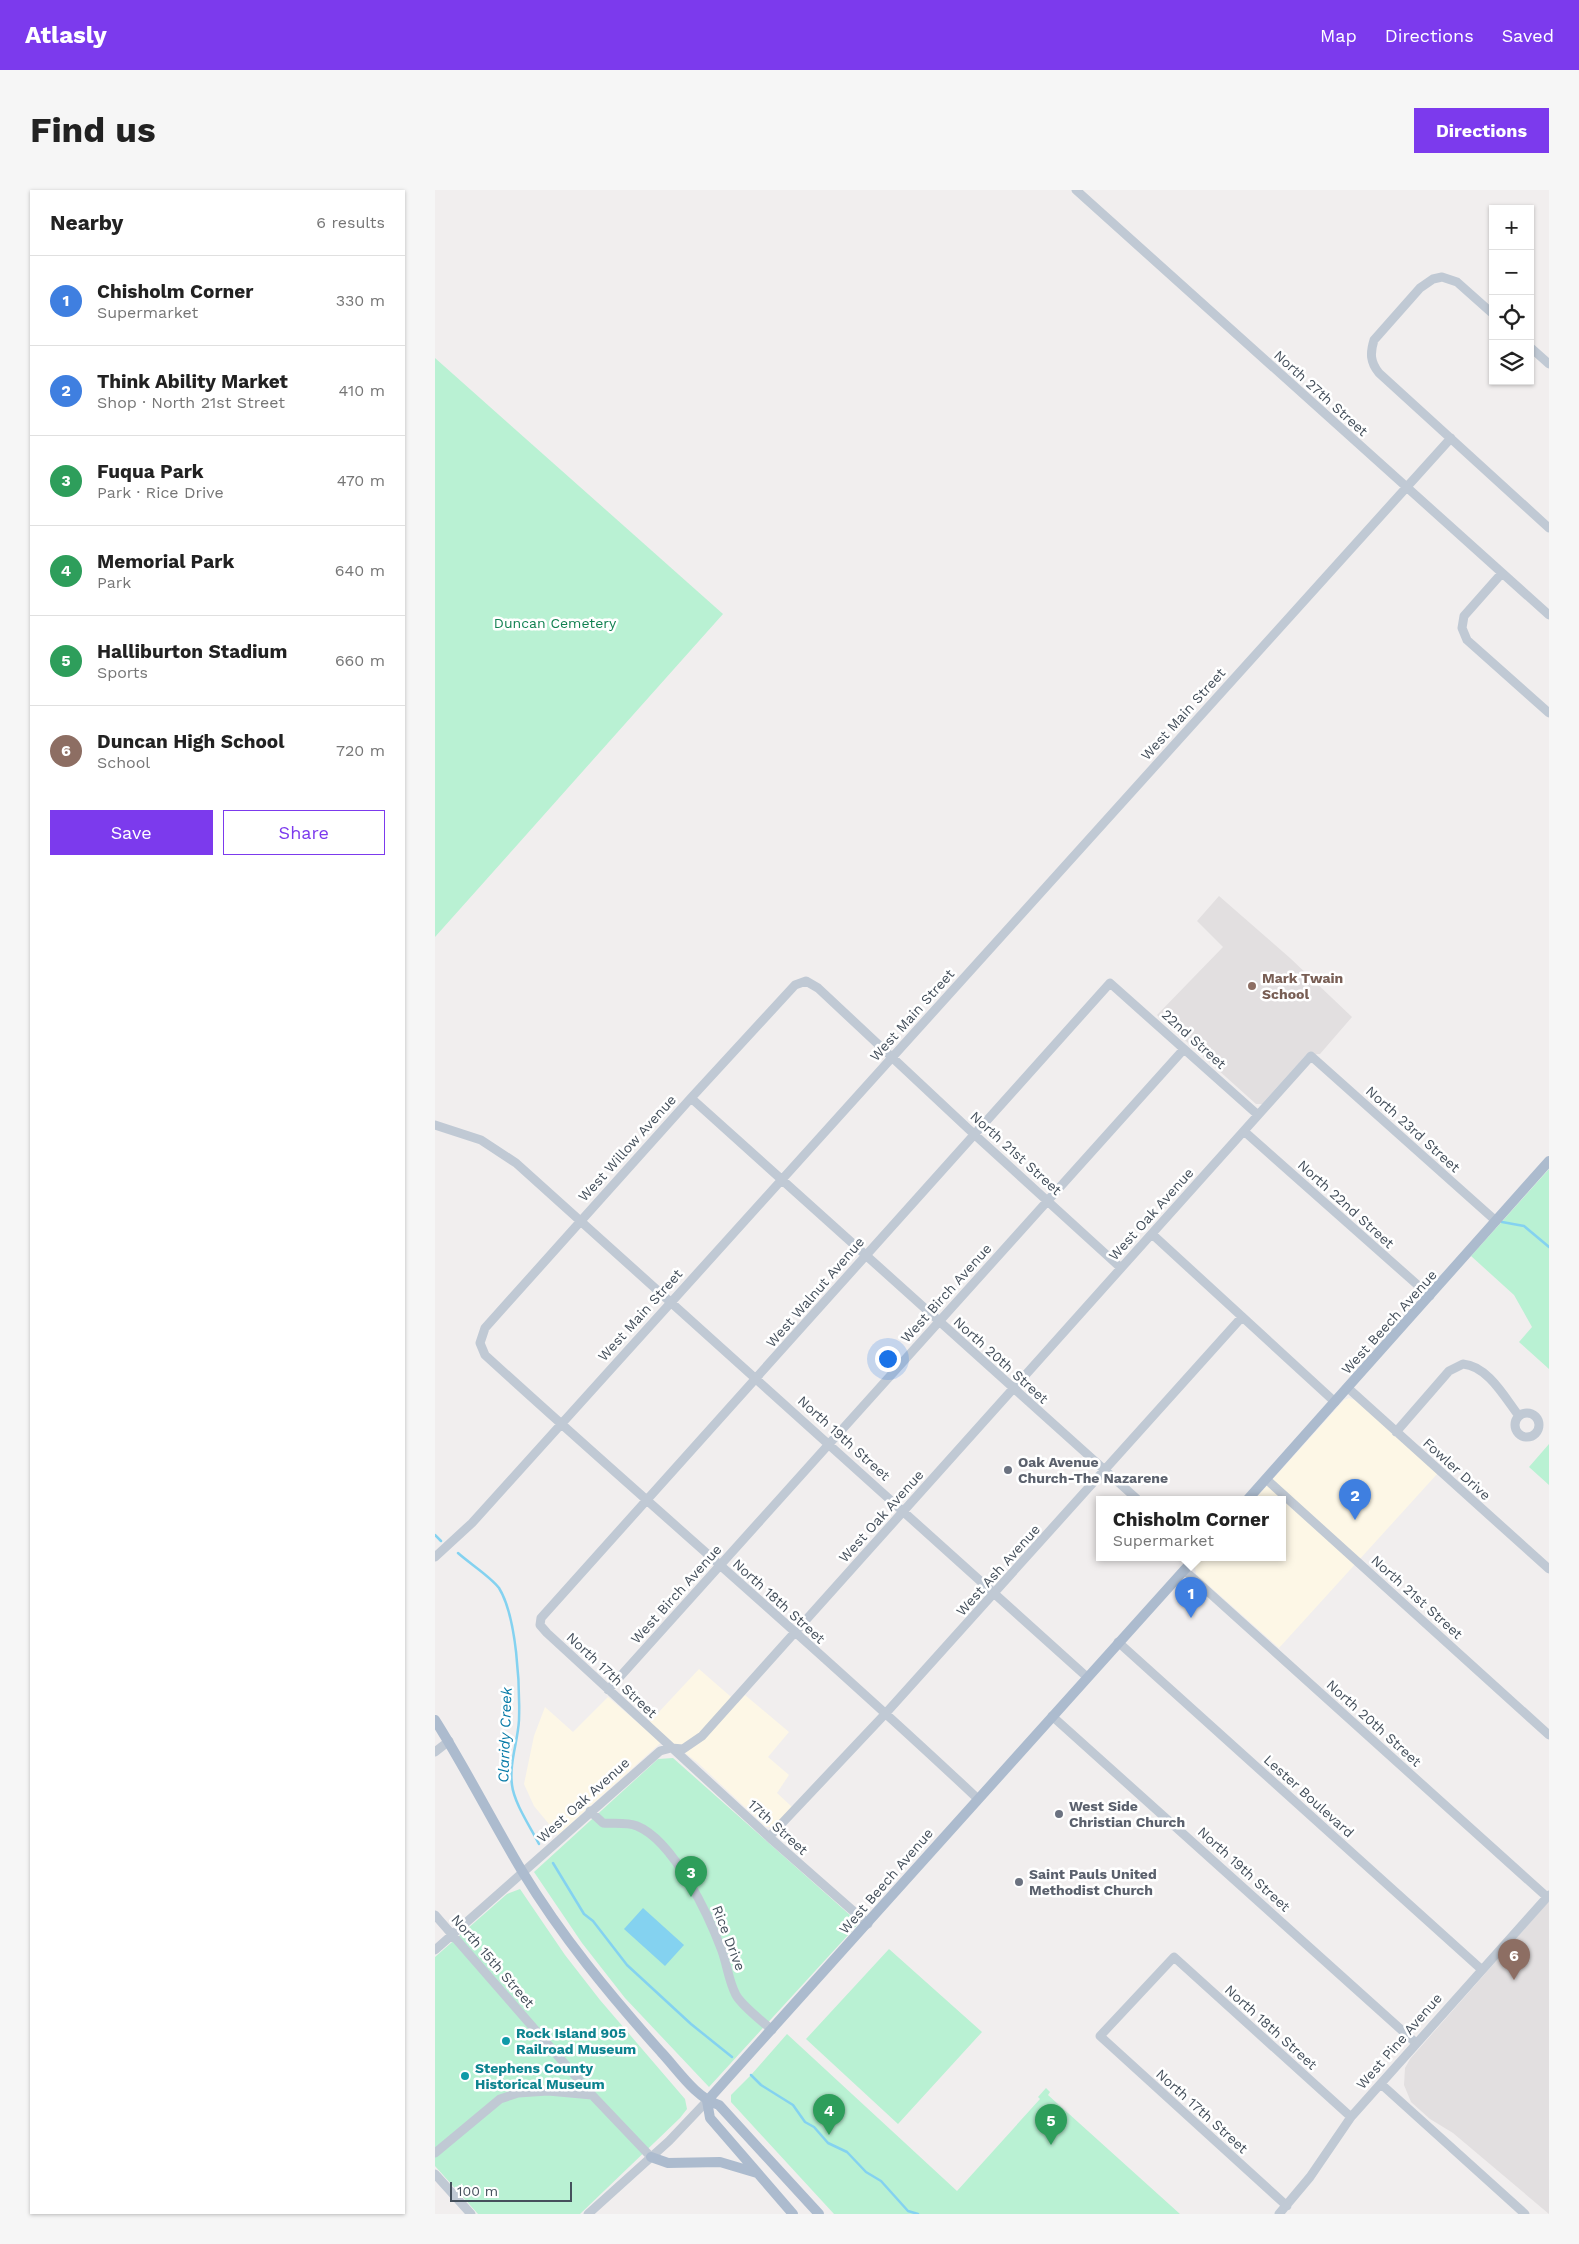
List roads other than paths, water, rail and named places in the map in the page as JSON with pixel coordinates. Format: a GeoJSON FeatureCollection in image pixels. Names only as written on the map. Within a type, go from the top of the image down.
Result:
{"type":"FeatureCollection","features":[{"type":"Feature","properties":{"kind":"main road","name":"West Beech Avenue"},"geometry":{"type":"LineString","coordinates":[[1251,1496],[1549,1161]]}},
{"type":"Feature","properties":{"kind":"main road","name":"West Beech Avenue"},"geometry":{"type":"LineString","coordinates":[[707,2101],[1192,1561]]}},
{"type":"Feature","properties":{"kind":"main road"},"geometry":{"type":"LineString","coordinates":[[435,1720],[449,1741],[522,1872],[573,1948],[599,1980],[707,2101],[711,2118],[793,2214]]}},
{"type":"Feature","properties":{"kind":"main road"},"geometry":{"type":"LineString","coordinates":[[707,2101],[719,2105],[816,2213]]}},
{"type":"Feature","properties":{"kind":"main road"},"geometry":{"type":"LineString","coordinates":[[651,2157],[668,2163],[720,2162],[757,2173]]}},
{"type":"Feature","properties":{"kind":"street","name":"North 27th Street"},"geometry":{"type":"LineString","coordinates":[[1076,190],[1549,615]]}},
{"type":"Feature","properties":{"kind":"street"},"geometry":{"type":"LineString","coordinates":[[1489,310],[1457,282],[1442,277],[1429,281],[1375,340],[1371,348],[1372,364],[1380,374],[1549,528]]}},
{"type":"Feature","properties":{"kind":"street"},"geometry":{"type":"LineString","coordinates":[[1534,351],[1549,364]]}},
{"type":"Feature","properties":{"kind":"street","name":"West Main Street"},"geometry":{"type":"LineString","coordinates":[[435,1557],[472,1523],[1451,438]]}},
{"type":"Feature","properties":{"kind":"street"},"geometry":{"type":"LineString","coordinates":[[1502,573],[1464,616],[1461,628],[1467,640],[1549,713]]}},
{"type":"Feature","properties":{"kind":"street","name":"North 21st Street"},"geometry":{"type":"LineString","coordinates":[[806,981],[818,988],[891,1058],[1121,1268]]}},
{"type":"Feature","properties":{"kind":"street","name":"West Willow Avenue"},"geometry":{"type":"LineString","coordinates":[[479,1343],[485,1328],[691,1098],[795,985],[806,981]]}},
{"type":"Feature","properties":{"kind":"street","name":"22nd Street"},"geometry":{"type":"LineString","coordinates":[[1110,983],[1258,1116]]}},
{"type":"Feature","properties":{"kind":"street","name":"West Walnut Avenue"},"geometry":{"type":"LineString","coordinates":[[541,1618],[1110,983]]}},
{"type":"Feature","properties":{"kind":"street","name":"West Birch Avenue"},"geometry":{"type":"LineString","coordinates":[[608,1690],[1184,1049]]}},
{"type":"Feature","properties":{"kind":"street","name":"West Oak Avenue"},"geometry":{"type":"LineString","coordinates":[[435,1950],[660,1751],[671,1748],[683,1749],[702,1736],[1245,1132],[1311,1056]]}},
{"type":"Feature","properties":{"kind":"street","name":"North 23rd Street"},"geometry":{"type":"LineString","coordinates":[[1311,1056],[1496,1221]]}},
{"type":"Feature","properties":{"kind":"street","name":"North 20th Street"},"geometry":{"type":"LineString","coordinates":[[691,1098],[1134,1496]]}},
{"type":"Feature","properties":{"kind":"street","name":"North 19th Street"},"geometry":{"type":"LineString","coordinates":[[435,1125],[481,1140],[516,1163],[905,1511],[1087,1677]]}},
{"type":"Feature","properties":{"kind":"street","name":"North 22nd Street"},"geometry":{"type":"LineString","coordinates":[[1245,1132],[1430,1296]]}},
{"type":"Feature","properties":{"kind":"street"},"geometry":{"type":"LineString","coordinates":[[1152,1234],[1335,1402]]}},
{"type":"Feature","properties":{"kind":"street","name":"West Ash Avenue"},"geometry":{"type":"LineString","coordinates":[[769,1837],[996,1593],[1242,1317]]}},
{"type":"Feature","properties":{"kind":"street","name":"North 18th Street"},"geometry":{"type":"LineString","coordinates":[[479,1343],[485,1355],[794,1633],[886,1713],[978,1799]]}},
{"type":"Feature","properties":{"kind":"street"},"geometry":{"type":"LineString","coordinates":[[1396,1432],[1449,1371],[1463,1364],[1476,1367],[1482,1372],[1496,1386],[1519,1416]]}},
{"type":"Feature","properties":{"kind":"street","name":"Fowler Drive"},"geometry":{"type":"LineString","coordinates":[[1348,1388],[1549,1569]]}},
{"type":"Feature","properties":{"kind":"street","name":"North 21st Street"},"geometry":{"type":"LineString","coordinates":[[1266,1479],[1285,1496]]}},
{"type":"Feature","properties":{"kind":"street","name":"North 21st Street"},"geometry":{"type":"LineString","coordinates":[[1286,1497],[1549,1735]]}},
{"type":"Feature","properties":{"kind":"street","name":"North 20th Street"},"geometry":{"type":"LineString","coordinates":[[1183,1570],[1548,1896]]}},
{"type":"Feature","properties":{"kind":"street","name":"North 17th Street"},"geometry":{"type":"LineString","coordinates":[[541,1618],[540,1625],[547,1633],[671,1748]]}},
{"type":"Feature","properties":{"kind":"street","name":"Lester Boulevard"},"geometry":{"type":"LineString","coordinates":[[1118,1642],[1481,1969]]}},
{"type":"Feature","properties":{"kind":"street","name":"North 19th Street"},"geometry":{"type":"LineString","coordinates":[[1052,1716],[1416,2043]]}},
{"type":"Feature","properties":{"kind":"street"},"geometry":{"type":"LineString","coordinates":[[435,1752],[449,1741]]}},
{"type":"Feature","properties":{"kind":"street","name":"17th Street"},"geometry":{"type":"LineString","coordinates":[[671,1748],[867,1924]]}},
{"type":"Feature","properties":{"kind":"street","name":"Rice Drive"},"geometry":{"type":"LineString","coordinates":[[590,1811],[603,1823],[624,1823],[637,1826],[660,1844],[675,1861],[710,1921],[737,1996],[772,2030]]}},
{"type":"Feature","properties":{"kind":"street","name":"West Pine Avenue"},"geometry":{"type":"LineString","coordinates":[[1279,2214],[1310,2177],[1351,2117],[1548,1896]]}},
{"type":"Feature","properties":{"kind":"street","name":"North 15th Street"},"geometry":{"type":"LineString","coordinates":[[435,1915],[592,2095],[651,2157]]}},
{"type":"Feature","properties":{"kind":"street","name":"North 18th Street"},"geometry":{"type":"LineString","coordinates":[[1174,1957],[1351,2117]]}},
{"type":"Feature","properties":{"kind":"street","name":"North 17th Street"},"geometry":{"type":"LineString","coordinates":[[1174,1957],[1100,2036],[1287,2206]]}},
{"type":"Feature","properties":{"kind":"street"},"geometry":{"type":"LineString","coordinates":[[1381,2084],[1525,2214]]}},
{"type":"Feature","properties":{"kind":"street"},"geometry":{"type":"LineString","coordinates":[[435,2152],[500,2099],[518,2093],[548,2091],[592,2095]]}},
{"type":"Feature","properties":{"kind":"street","name":"West Beech Avenue"},"geometry":{"type":"LineString","coordinates":[[588,2214],[651,2157],[707,2101]]}},
{"type":"Feature","properties":{"kind":"street"},"geometry":{"type":"LineString","coordinates":[[435,2174],[471,2214]]}},
{"type":"Feature","properties":{"kind":"water"},"geometry":{"type":"Polygon","coordinates":[[[643,1908],[684,1945],[665,1966],[624,1929],[643,1908]]]}},
{"type":"Feature","properties":{"kind":"waterway"},"geometry":{"type":"LineString","coordinates":[[1502,1222],[1524,1226],[1549,1247]]}},
{"type":"Feature","properties":{"kind":"waterway","name":"Claridy Creek"},"geometry":{"type":"LineString","coordinates":[[435,1535],[441,1541]]}},
{"type":"Feature","properties":{"kind":"waterway","name":"Claridy Creek"},"geometry":{"type":"LineString","coordinates":[[458,1553],[491,1579],[499,1588],[510,1616],[518,1671],[519,1706],[519,1720],[511,1777],[512,1785],[519,1807],[539,1844]]}},
{"type":"Feature","properties":{"kind":"waterway","name":"Claridy Creek"},"geometry":{"type":"LineString","coordinates":[[553,1863],[584,1914],[593,1921],[627,1965],[691,2024],[732,2057]]}},
{"type":"Feature","properties":{"kind":"waterway","name":"Claridy Creek"},"geometry":{"type":"LineString","coordinates":[[751,2075],[761,2085],[793,2105],[805,2122],[814,2127],[828,2143],[847,2152],[866,2172],[881,2181],[908,2211],[918,2214]]}},
{"type":"Feature","properties":{"kind":"place","name":"Mark Twain School"},"geometry":{"type":"Point","coordinates":[1252,986]}},
{"type":"Feature","properties":{"kind":"place","name":"Oak Avenue Church-The Nazarene"},"geometry":{"type":"Point","coordinates":[1008,1470]}},
{"type":"Feature","properties":{"kind":"place","name":"Think Ability Market"},"geometry":{"type":"Point","coordinates":[1355,1520]}},
{"type":"Feature","properties":{"kind":"place","name":"Chisholm Corner"},"geometry":{"type":"Point","coordinates":[1191,1618]}},
{"type":"Feature","properties":{"kind":"place","name":"West Side Christian Church"},"geometry":{"type":"Point","coordinates":[1059,1814]}},
{"type":"Feature","properties":{"kind":"place","name":"Saint Pauls United Methodist Church"},"geometry":{"type":"Point","coordinates":[1019,1882]}},
{"type":"Feature","properties":{"kind":"place","name":"Fuqua Park"},"geometry":{"type":"Point","coordinates":[691,1897]}},
{"type":"Feature","properties":{"kind":"place","name":"Duncan High School"},"geometry":{"type":"Point","coordinates":[1514,1980]}},
{"type":"Feature","properties":{"kind":"place","name":"Rock Island 905 Railroad Museum"},"geometry":{"type":"Point","coordinates":[506,2041]}},
{"type":"Feature","properties":{"kind":"place","name":"Stephens County Historical Museum"},"geometry":{"type":"Point","coordinates":[465,2076]}},
{"type":"Feature","properties":{"kind":"place","name":"Memorial Park"},"geometry":{"type":"Point","coordinates":[829,2135]}},
{"type":"Feature","properties":{"kind":"place","name":"Halliburton Stadium"},"geometry":{"type":"Point","coordinates":[1051,2145]}},
{"type":"Feature","properties":{"kind":"park label","name":"Duncan Cemetery"},"geometry":{"type":"Point","coordinates":[555,623]}}]}
